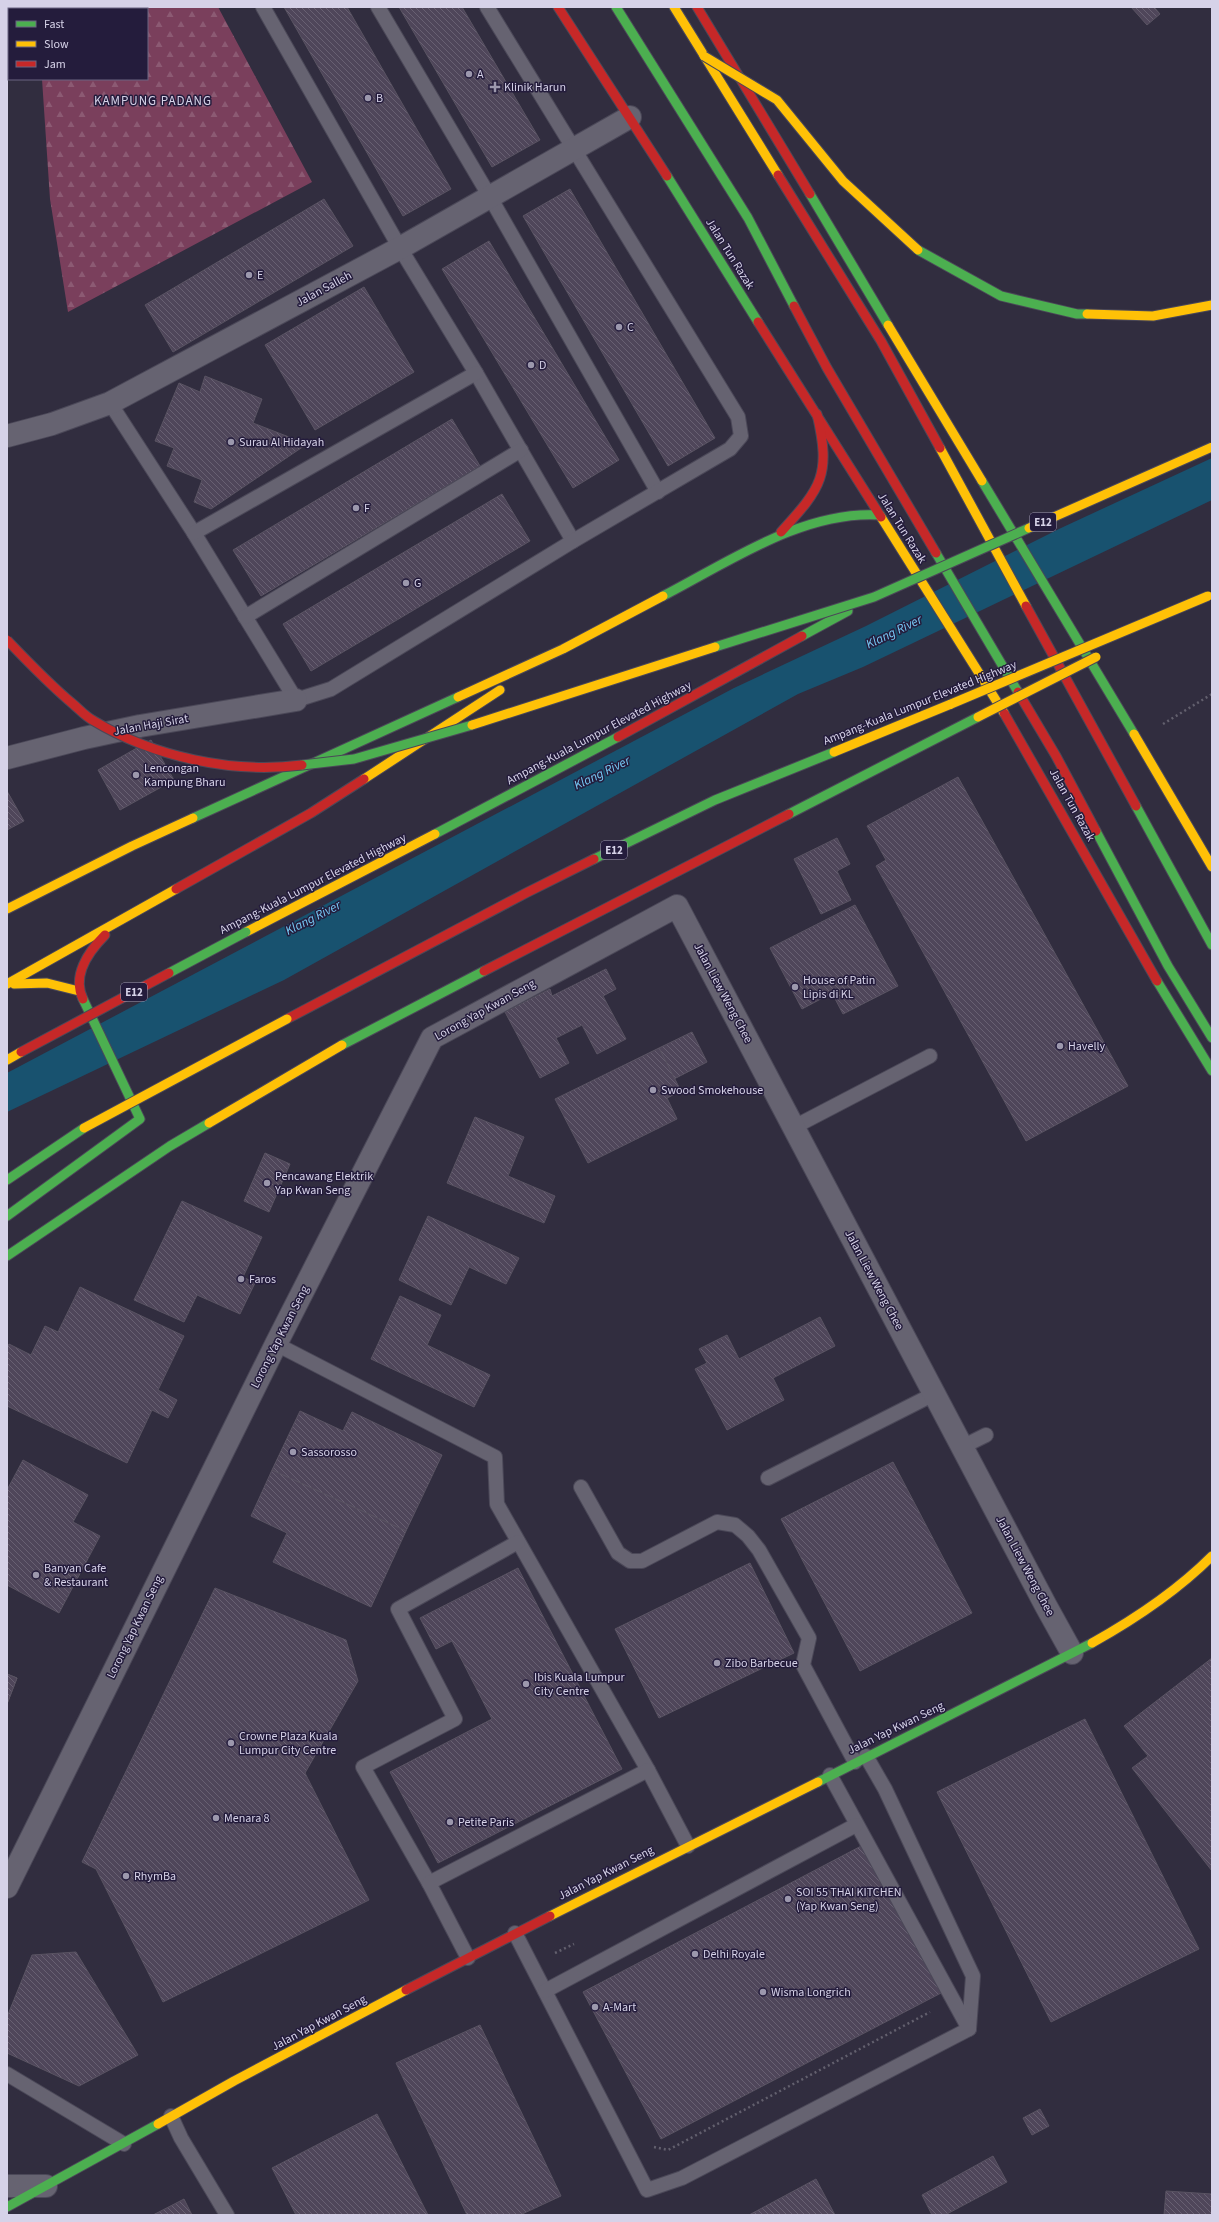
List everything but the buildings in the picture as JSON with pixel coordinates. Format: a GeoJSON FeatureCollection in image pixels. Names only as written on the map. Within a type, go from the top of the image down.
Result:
{"type":"FeatureCollection","features":[{"type":"Feature","properties":{"kind":"main road","name":"Jalan Tun Razak"},"geometry":{"type":"LineString","coordinates":[[558,7],[817,414],[1009,721],[1176,1015],[1212,1071]]}},
{"type":"Feature","properties":{"kind":"main road","name":"Jalan Tun Razak"},"geometry":{"type":"LineString","coordinates":[[616,7],[748,218],[827,368],[1056,756],[1168,966],[1212,1038]]}},
{"type":"Feature","properties":{"kind":"main road"},"geometry":{"type":"LineString","coordinates":[[674,7],[881,341],[1212,945]]}},
{"type":"Feature","properties":{"kind":"main road"},"geometry":{"type":"LineString","coordinates":[[697,7],[1102,680],[1212,867]]}},
{"type":"Feature","properties":{"kind":"main road"},"geometry":{"type":"LineString","coordinates":[[704,56],[777,100],[843,181],[920,252],[1001,296],[1077,314],[1153,316],[1212,304]]}},
{"type":"Feature","properties":{"kind":"main road"},"geometry":{"type":"LineString","coordinates":[[778,536],[815,494],[825,470],[823,439],[817,414]]}},
{"type":"Feature","properties":{"kind":"main road","name":"Ampang-Kuala Lumpur Elevated Highway"},"geometry":{"type":"LineString","coordinates":[[7,1060],[246,932],[553,773],[874,597],[1212,447]]}},
{"type":"Feature","properties":{"kind":"main road"},"geometry":{"type":"LineString","coordinates":[[7,909],[132,846],[563,649],[778,536],[830,518],[863,514],[880,516]]}},
{"type":"Feature","properties":{"kind":"main road"},"geometry":{"type":"LineString","coordinates":[[1116,645],[1210,595]]}},
{"type":"Feature","properties":{"kind":"main road","name":"Ampang-Kuala Lumpur Elevated Highway"},"geometry":{"type":"LineString","coordinates":[[7,1180],[84,1128],[526,893],[715,800],[1210,595]]}},
{"type":"Feature","properties":{"kind":"main road"},"geometry":{"type":"LineString","coordinates":[[7,640],[49,684],[93,721],[132,739],[183,758],[228,766],[296,766],[354,759],[446,733],[874,597]]}},
{"type":"Feature","properties":{"kind":"main road"},"geometry":{"type":"LineString","coordinates":[[7,985],[311,813],[563,649]]}},
{"type":"Feature","properties":{"kind":"main road"},"geometry":{"type":"LineString","coordinates":[[7,1256],[170,1146],[318,1057],[1102,653]]}},
{"type":"Feature","properties":{"kind":"main road"},"geometry":{"type":"LineString","coordinates":[[7,1216],[140,1119],[79,991],[78,980],[84,961],[98,941],[117,923]]}},
{"type":"Feature","properties":{"kind":"main road"},"geometry":{"type":"LineString","coordinates":[[7,985],[43,982],[61,985],[79,991]]}},
{"type":"Feature","properties":{"kind":"main road","name":"Jalan Yap Kwan Seng"},"geometry":{"type":"LineString","coordinates":[[7,2207],[124,2144],[171,2116],[515,1933],[1123,1626],[1193,1574],[1212,1556]]}},
{"type":"Feature","properties":{"kind":"street","name":"Jalan Salleh"},"geometry":{"type":"LineString","coordinates":[[7,436],[52,424],[110,402],[400,248],[630,118]]}},
{"type":"Feature","properties":{"kind":"street","name":"Jalan Haji Sirat"},"geometry":{"type":"LineString","coordinates":[[7,758],[84,738],[140,726],[296,700]]}},
{"type":"Feature","properties":{"kind":"street","name":"Jalan Liew Weng Chee"},"geometry":{"type":"LineString","coordinates":[[677,906],[1072,1653]]}},
{"type":"Feature","properties":{"kind":"street","name":"Lorong Yap Kwan Seng"},"geometry":{"type":"LineString","coordinates":[[7,1888],[276,1344],[432,1038],[677,906]]}},
{"type":"Feature","properties":{"kind":"street"},"geometry":{"type":"LineString","coordinates":[[7,2186],[46,2186]]}},
{"type":"Feature","properties":{"kind":"lane"},"geometry":{"type":"LineString","coordinates":[[263,7],[400,248],[476,373],[573,541]]}},
{"type":"Feature","properties":{"kind":"lane"},"geometry":{"type":"LineString","coordinates":[[378,7],[490,197],[658,492]]}},
{"type":"Feature","properties":{"kind":"lane"},"geometry":{"type":"LineString","coordinates":[[110,402],[194,533],[296,700],[331,689],[573,541],[730,449],[741,436],[738,417],[487,7]]}},
{"type":"Feature","properties":{"kind":"lane"},"geometry":{"type":"LineString","coordinates":[[194,533],[476,373]]}},
{"type":"Feature","properties":{"kind":"lane"},"geometry":{"type":"LineString","coordinates":[[245,617],[521,450]]}},
{"type":"Feature","properties":{"kind":"lane"},"geometry":{"type":"LineString","coordinates":[[794,1127],[930,1056]]}},
{"type":"Feature","properties":{"kind":"lane"},"geometry":{"type":"LineString","coordinates":[[276,1344],[495,1457],[496,1504],[648,1770],[688,1846]]}},
{"type":"Feature","properties":{"kind":"lane"},"geometry":{"type":"LineString","coordinates":[[768,1478],[934,1394]]}},
{"type":"Feature","properties":{"kind":"lane"},"geometry":{"type":"LineString","coordinates":[[962,1447],[986,1436]]}},
{"type":"Feature","properties":{"kind":"lane"},"geometry":{"type":"LineString","coordinates":[[581,1487],[618,1553],[630,1561],[642,1561],[717,1522],[735,1525],[748,1536],[759,1550],[809,1638],[803,1666],[860,1759],[885,1790],[974,1976],[969,2029]]}},
{"type":"Feature","properties":{"kind":"lane"},"geometry":{"type":"LineString","coordinates":[[468,1958],[429,1883],[363,1767],[455,1719],[398,1609],[488,1566],[518,1542]]}},
{"type":"Feature","properties":{"kind":"lane"},"geometry":{"type":"LineString","coordinates":[[429,1883],[648,1770]]}},
{"type":"Feature","properties":{"kind":"lane"},"geometry":{"type":"LineString","coordinates":[[830,1775],[969,2029]]}},
{"type":"Feature","properties":{"kind":"lane"},"geometry":{"type":"LineString","coordinates":[[545,1991],[856,1825]]}},
{"type":"Feature","properties":{"kind":"lane"},"geometry":{"type":"LineString","coordinates":[[515,1933],[647,2190],[682,2178],[969,2029]]}},
{"type":"Feature","properties":{"kind":"lane"},"geometry":{"type":"LineString","coordinates":[[7,2074],[124,2144]]}},
{"type":"Feature","properties":{"kind":"lane"},"geometry":{"type":"LineString","coordinates":[[171,2116],[182,2138],[227,2215]]}},
{"type":"Feature","properties":{"kind":"path"},"geometry":{"type":"LineString","coordinates":[[1158,728],[1212,694]]}},
{"type":"Feature","properties":{"kind":"path"},"geometry":{"type":"LineString","coordinates":[[646,2146],[668,2150],[952,2000]]}},
{"type":"Feature","properties":{"kind":"green space"},"geometry":{"type":"Polygon","coordinates":[[[218,7],[312,182],[68,312],[50,199],[42,80],[148,80],[148,8],[46,8],[218,7]]]}},
{"type":"Feature","properties":{"kind":"water","name":"Klang River"},"geometry":{"type":"Polygon","coordinates":[[[1212,458],[1212,500],[863,667],[798,694],[284,980],[7,1112],[7,1073],[734,688],[866,626],[1061,528],[1212,458]]]}},
{"type":"Feature","properties":{"kind":"traffic: fast"},"geometry":{"type":"LineString","coordinates":[[616,7],[748,218],[794,306]]}},
{"type":"Feature","properties":{"kind":"traffic: fast"},"geometry":{"type":"LineString","coordinates":[[667,176],[758,322]]}},
{"type":"Feature","properties":{"kind":"traffic: fast"},"geometry":{"type":"LineString","coordinates":[[810,194],[888,325]]}},
{"type":"Feature","properties":{"kind":"traffic: fast"},"geometry":{"type":"LineString","coordinates":[[918,250],[1001,296],[1077,314],[1087,314]]}},
{"type":"Feature","properties":{"kind":"traffic: fast"},"geometry":{"type":"LineString","coordinates":[[982,481],[1134,734]]}},
{"type":"Feature","properties":{"kind":"traffic: fast"},"geometry":{"type":"LineString","coordinates":[[663,596],[740,554],[795,529],[823,521],[851,516],[880,515]]}},
{"type":"Feature","properties":{"kind":"traffic: fast"},"geometry":{"type":"LineString","coordinates":[[715,647],[874,597],[1029,528]]}},
{"type":"Feature","properties":{"kind":"traffic: fast"},"geometry":{"type":"LineString","coordinates":[[936,553],[1018,692]]}},
{"type":"Feature","properties":{"kind":"traffic: fast"},"geometry":{"type":"LineString","coordinates":[[802,636],[848,611]]}},
{"type":"Feature","properties":{"kind":"traffic: fast"},"geometry":{"type":"LineString","coordinates":[[193,818],[458,697]]}},
{"type":"Feature","properties":{"kind":"traffic: fast"},"geometry":{"type":"LineString","coordinates":[[789,814],[978,717]]}},
{"type":"Feature","properties":{"kind":"traffic: fast"},"geometry":{"type":"LineString","coordinates":[[302,765],[354,759],[472,725]]}},
{"type":"Feature","properties":{"kind":"traffic: fast"},"geometry":{"type":"LineString","coordinates":[[435,834],[618,737]]}},
{"type":"Feature","properties":{"kind":"traffic: fast"},"geometry":{"type":"LineString","coordinates":[[594,859],[715,800],[834,752]]}},
{"type":"Feature","properties":{"kind":"traffic: fast"},"geometry":{"type":"LineString","coordinates":[[1136,806],[1212,945]]}},
{"type":"Feature","properties":{"kind":"traffic: fast"},"geometry":{"type":"LineString","coordinates":[[1096,831],[1168,966],[1212,1038]]}},
{"type":"Feature","properties":{"kind":"traffic: fast"},"geometry":{"type":"LineString","coordinates":[[169,973],[246,932]]}},
{"type":"Feature","properties":{"kind":"traffic: fast"},"geometry":{"type":"LineString","coordinates":[[342,1045],[484,971]]}},
{"type":"Feature","properties":{"kind":"traffic: fast"},"geometry":{"type":"LineString","coordinates":[[1157,981],[1212,1071]]}},
{"type":"Feature","properties":{"kind":"traffic: fast"},"geometry":{"type":"LineString","coordinates":[[7,1216],[140,1119],[83,999]]}},
{"type":"Feature","properties":{"kind":"traffic: fast"},"geometry":{"type":"LineString","coordinates":[[7,1256],[170,1146],[209,1123]]}},
{"type":"Feature","properties":{"kind":"traffic: fast"},"geometry":{"type":"LineString","coordinates":[[7,1180],[84,1128]]}},
{"type":"Feature","properties":{"kind":"traffic: fast"},"geometry":{"type":"LineString","coordinates":[[818,1782],[1092,1643]]}},
{"type":"Feature","properties":{"kind":"traffic: fast"},"geometry":{"type":"LineString","coordinates":[[7,2207],[158,2124]]}},
{"type":"Feature","properties":{"kind":"traffic: slow"},"geometry":{"type":"LineString","coordinates":[[674,7],[778,175]]}},
{"type":"Feature","properties":{"kind":"traffic: slow"},"geometry":{"type":"LineString","coordinates":[[704,56],[777,100],[843,181],[918,250]]}},
{"type":"Feature","properties":{"kind":"traffic: slow"},"geometry":{"type":"LineString","coordinates":[[1087,314],[1153,316],[1212,305]]}},
{"type":"Feature","properties":{"kind":"traffic: slow"},"geometry":{"type":"LineString","coordinates":[[888,325],[982,481]]}},
{"type":"Feature","properties":{"kind":"traffic: slow"},"geometry":{"type":"LineString","coordinates":[[1029,528],[1212,447]]}},
{"type":"Feature","properties":{"kind":"traffic: slow"},"geometry":{"type":"LineString","coordinates":[[940,448],[1026,606]]}},
{"type":"Feature","properties":{"kind":"traffic: slow"},"geometry":{"type":"LineString","coordinates":[[881,517],[1004,713]]}},
{"type":"Feature","properties":{"kind":"traffic: slow"},"geometry":{"type":"LineString","coordinates":[[458,697],[563,649],[663,596]]}},
{"type":"Feature","properties":{"kind":"traffic: slow"},"geometry":{"type":"LineString","coordinates":[[951,704],[1208,596]]}},
{"type":"Feature","properties":{"kind":"traffic: slow"},"geometry":{"type":"LineString","coordinates":[[472,725],[715,647]]}},
{"type":"Feature","properties":{"kind":"traffic: slow"},"geometry":{"type":"LineString","coordinates":[[978,717],[1096,657]]}},
{"type":"Feature","properties":{"kind":"traffic: slow"},"geometry":{"type":"LineString","coordinates":[[364,779],[500,690]]}},
{"type":"Feature","properties":{"kind":"traffic: slow"},"geometry":{"type":"LineString","coordinates":[[834,752],[951,704]]}},
{"type":"Feature","properties":{"kind":"traffic: slow"},"geometry":{"type":"LineString","coordinates":[[1134,734],[1212,867]]}},
{"type":"Feature","properties":{"kind":"traffic: slow"},"geometry":{"type":"LineString","coordinates":[[7,909],[132,846],[193,818]]}},
{"type":"Feature","properties":{"kind":"traffic: slow"},"geometry":{"type":"LineString","coordinates":[[246,932],[435,834]]}},
{"type":"Feature","properties":{"kind":"traffic: slow"},"geometry":{"type":"LineString","coordinates":[[7,984],[176,889]]}},
{"type":"Feature","properties":{"kind":"traffic: slow"},"geometry":{"type":"LineString","coordinates":[[14,984],[47,983],[79,991]]}},
{"type":"Feature","properties":{"kind":"traffic: slow"},"geometry":{"type":"LineString","coordinates":[[84,1128],[287,1019]]}},
{"type":"Feature","properties":{"kind":"traffic: slow"},"geometry":{"type":"LineString","coordinates":[[209,1123],[342,1045]]}},
{"type":"Feature","properties":{"kind":"traffic: slow"},"geometry":{"type":"LineString","coordinates":[[7,1060],[21,1052]]}},
{"type":"Feature","properties":{"kind":"traffic: slow"},"geometry":{"type":"LineString","coordinates":[[1092,1643],[1155,1604],[1185,1581],[1212,1556]]}},
{"type":"Feature","properties":{"kind":"traffic: slow"},"geometry":{"type":"LineString","coordinates":[[550,1916],[818,1782]]}},
{"type":"Feature","properties":{"kind":"traffic: slow"},"geometry":{"type":"LineString","coordinates":[[158,2124],[234,2081],[406,1990]]}},
{"type":"Feature","properties":{"kind":"traffic: jam"},"geometry":{"type":"LineString","coordinates":[[558,7],[667,176]]}},
{"type":"Feature","properties":{"kind":"traffic: jam"},"geometry":{"type":"LineString","coordinates":[[697,7],[810,194]]}},
{"type":"Feature","properties":{"kind":"traffic: jam"},"geometry":{"type":"LineString","coordinates":[[778,175],[881,341],[940,448]]}},
{"type":"Feature","properties":{"kind":"traffic: jam"},"geometry":{"type":"LineString","coordinates":[[794,306],[827,368],[936,553]]}},
{"type":"Feature","properties":{"kind":"traffic: jam"},"geometry":{"type":"LineString","coordinates":[[758,322],[881,517]]}},
{"type":"Feature","properties":{"kind":"traffic: jam"},"geometry":{"type":"LineString","coordinates":[[781,532],[806,503],[820,479],[823,466],[823,452],[817,414]]}},
{"type":"Feature","properties":{"kind":"traffic: jam"},"geometry":{"type":"LineString","coordinates":[[1026,606],[1136,806]]}},
{"type":"Feature","properties":{"kind":"traffic: jam"},"geometry":{"type":"LineString","coordinates":[[618,737],[802,636]]}},
{"type":"Feature","properties":{"kind":"traffic: jam"},"geometry":{"type":"LineString","coordinates":[[7,640],[47,681],[88,717],[117,734],[168,753],[222,765],[249,767],[302,765]]}},
{"type":"Feature","properties":{"kind":"traffic: jam"},"geometry":{"type":"LineString","coordinates":[[1018,692],[1056,756],[1096,831]]}},
{"type":"Feature","properties":{"kind":"traffic: jam"},"geometry":{"type":"LineString","coordinates":[[1004,713],[1157,981]]}},
{"type":"Feature","properties":{"kind":"traffic: jam"},"geometry":{"type":"LineString","coordinates":[[176,889],[311,813],[364,779]]}},
{"type":"Feature","properties":{"kind":"traffic: jam"},"geometry":{"type":"LineString","coordinates":[[484,971],[789,814]]}},
{"type":"Feature","properties":{"kind":"traffic: jam"},"geometry":{"type":"LineString","coordinates":[[287,1019],[526,893],[594,859]]}},
{"type":"Feature","properties":{"kind":"traffic: jam"},"geometry":{"type":"LineString","coordinates":[[83,999],[79,982],[81,973],[93,949],[105,935]]}},
{"type":"Feature","properties":{"kind":"traffic: jam"},"geometry":{"type":"LineString","coordinates":[[21,1052],[169,973]]}},
{"type":"Feature","properties":{"kind":"traffic: jam"},"geometry":{"type":"LineString","coordinates":[[406,1990],[550,1916]]}},
{"type":"Feature","properties":{"kind":"place","name":"A"},"geometry":{"type":"Point","coordinates":[469,74]}},
{"type":"Feature","properties":{"kind":"place","name":"Klinik Harun"},"geometry":{"type":"Point","coordinates":[495,87]}},
{"type":"Feature","properties":{"kind":"place","name":"B"},"geometry":{"type":"Point","coordinates":[368,98]}},
{"type":"Feature","properties":{"kind":"place","name":"E"},"geometry":{"type":"Point","coordinates":[249,275]}},
{"type":"Feature","properties":{"kind":"place","name":"C"},"geometry":{"type":"Point","coordinates":[619,327]}},
{"type":"Feature","properties":{"kind":"place","name":"D"},"geometry":{"type":"Point","coordinates":[531,365]}},
{"type":"Feature","properties":{"kind":"place","name":"Surau Al Hidayah"},"geometry":{"type":"Point","coordinates":[231,442]}},
{"type":"Feature","properties":{"kind":"place","name":"F"},"geometry":{"type":"Point","coordinates":[356,508]}},
{"type":"Feature","properties":{"kind":"place","name":"G"},"geometry":{"type":"Point","coordinates":[406,583]}},
{"type":"Feature","properties":{"kind":"place","name":"Lencongan Kampung Bharu"},"geometry":{"type":"Point","coordinates":[136,775]}},
{"type":"Feature","properties":{"kind":"place","name":"House of Patin Lipis di KL"},"geometry":{"type":"Point","coordinates":[795,987]}},
{"type":"Feature","properties":{"kind":"place","name":"Havelly"},"geometry":{"type":"Point","coordinates":[1060,1046]}},
{"type":"Feature","properties":{"kind":"place","name":"Swood Smokehouse"},"geometry":{"type":"Point","coordinates":[653,1090]}},
{"type":"Feature","properties":{"kind":"place","name":"Pencawang Elektrik Yap Kwan Seng"},"geometry":{"type":"Point","coordinates":[267,1183]}},
{"type":"Feature","properties":{"kind":"place","name":"Faros"},"geometry":{"type":"Point","coordinates":[241,1279]}},
{"type":"Feature","properties":{"kind":"place","name":"Sassorosso"},"geometry":{"type":"Point","coordinates":[293,1452]}},
{"type":"Feature","properties":{"kind":"place","name":"Banyan Cafe & Restaurant"},"geometry":{"type":"Point","coordinates":[36,1575]}},
{"type":"Feature","properties":{"kind":"place","name":"Zibo Barbecue"},"geometry":{"type":"Point","coordinates":[717,1663]}},
{"type":"Feature","properties":{"kind":"place","name":"Ibis Kuala Lumpur City Centre"},"geometry":{"type":"Point","coordinates":[526,1684]}},
{"type":"Feature","properties":{"kind":"place","name":"Crowne Plaza Kuala Lumpur City Centre"},"geometry":{"type":"Point","coordinates":[231,1743]}},
{"type":"Feature","properties":{"kind":"place","name":"Menara 8"},"geometry":{"type":"Point","coordinates":[216,1818]}},
{"type":"Feature","properties":{"kind":"place","name":"Petite Paris"},"geometry":{"type":"Point","coordinates":[450,1822]}},
{"type":"Feature","properties":{"kind":"place","name":"RhymBa"},"geometry":{"type":"Point","coordinates":[126,1876]}},
{"type":"Feature","properties":{"kind":"place","name":"SOI 55 THAI KITCHEN (Yap Kwan Seng)"},"geometry":{"type":"Point","coordinates":[788,1899]}},
{"type":"Feature","properties":{"kind":"place","name":"Delhi Royale"},"geometry":{"type":"Point","coordinates":[695,1954]}},
{"type":"Feature","properties":{"kind":"place","name":"Wisma Longrich"},"geometry":{"type":"Point","coordinates":[763,1992]}},
{"type":"Feature","properties":{"kind":"place","name":"A-Mart"},"geometry":{"type":"Point","coordinates":[595,2007]}},
{"type":"Feature","properties":{"kind":"district","name":"KAMPUNG PADANG"},"geometry":{"type":"Point","coordinates":[153,101]}}]}
